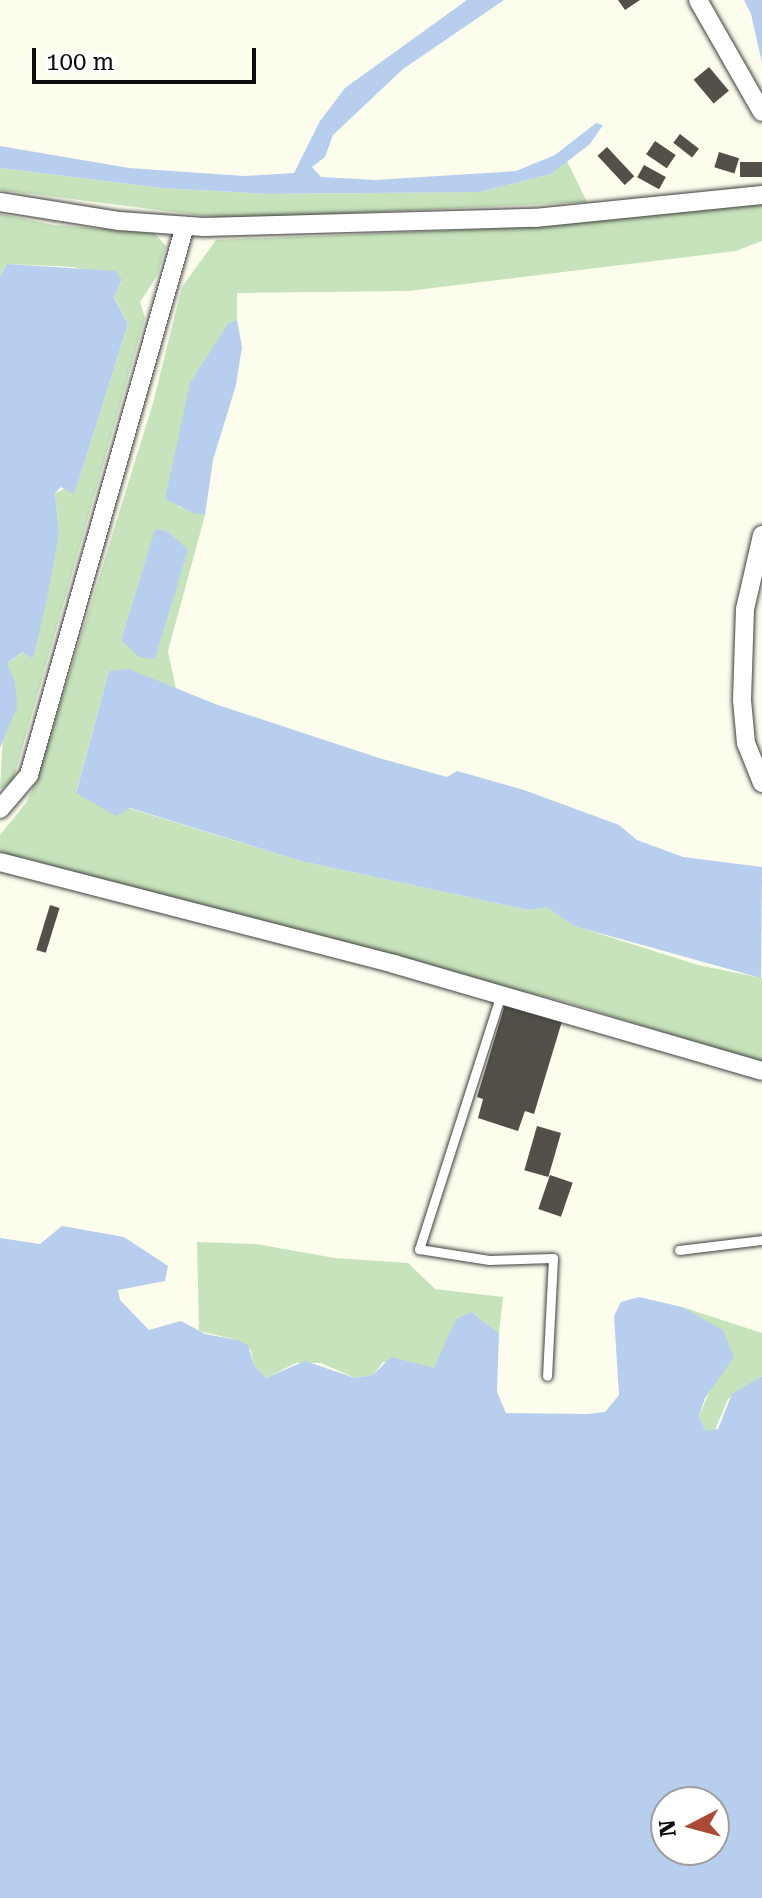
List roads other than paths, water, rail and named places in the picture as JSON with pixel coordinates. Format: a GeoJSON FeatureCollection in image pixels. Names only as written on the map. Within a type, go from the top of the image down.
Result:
{"type":"FeatureCollection","features":[{"type":"Feature","properties":{"kind":"street"},"geometry":{"type":"LineString","coordinates":[[698,0],[762,112]]}},
{"type":"Feature","properties":{"kind":"street"},"geometry":{"type":"LineString","coordinates":[[0,202],[185,226],[535,218],[762,195]]}},
{"type":"Feature","properties":{"kind":"street"},"geometry":{"type":"LineString","coordinates":[[0,809],[29,775],[185,226]]}},
{"type":"Feature","properties":{"kind":"street"},"geometry":{"type":"LineString","coordinates":[[762,535],[745,609],[742,700],[746,743],[762,783]]}},
{"type":"Feature","properties":{"kind":"street"},"geometry":{"type":"LineString","coordinates":[[0,862],[501,994],[762,1071]]}},
{"type":"Feature","properties":{"kind":"lane"},"geometry":{"type":"LineString","coordinates":[[501,994],[419,1249],[489,1260],[553,1258],[547,1376]]}},
{"type":"Feature","properties":{"kind":"lane"},"geometry":{"type":"LineString","coordinates":[[679,1250],[762,1240]]}},
{"type":"Feature","properties":{"kind":"water"},"geometry":{"type":"Polygon","coordinates":[[[467,0],[504,0],[403,69],[333,135],[325,157],[312,167],[321,177],[375,180],[516,171],[555,155],[596,123],[603,125],[590,144],[551,174],[480,192],[267,194],[162,188],[0,168],[0,146],[129,168],[244,176],[294,173],[320,121],[345,88],[467,0]]]}},
{"type":"Feature","properties":{"kind":"water"},"geometry":{"type":"Polygon","coordinates":[[[744,0],[762,0],[762,63],[751,14],[744,0]]]}},
{"type":"Feature","properties":{"kind":"water"},"geometry":{"type":"Polygon","coordinates":[[[7,264],[116,271],[122,280],[114,298],[128,324],[78,483],[73,494],[61,487],[55,493],[59,534],[47,599],[33,659],[23,652],[7,663],[15,682],[17,707],[0,748],[0,276],[7,264]]]}},
{"type":"Feature","properties":{"kind":"water"},"geometry":{"type":"Polygon","coordinates":[[[237,320],[242,347],[236,385],[213,460],[205,515],[193,513],[165,499],[190,383],[228,324],[237,320]]]}},
{"type":"Feature","properties":{"kind":"water"},"geometry":{"type":"Polygon","coordinates":[[[155,529],[169,532],[188,550],[155,659],[139,657],[121,640],[155,529]]]}},
{"type":"Feature","properties":{"kind":"water"},"geometry":{"type":"Polygon","coordinates":[[[129,669],[215,704],[379,758],[447,777],[457,771],[524,790],[619,825],[637,840],[683,857],[762,867],[761,978],[574,926],[547,907],[528,910],[301,861],[130,808],[116,816],[76,793],[109,671],[129,669]]]}},
{"type":"Feature","properties":{"kind":"water"},"geometry":{"type":"Polygon","coordinates":[[[62,1226],[124,1237],[168,1266],[165,1281],[118,1290],[120,1300],[149,1330],[181,1321],[205,1334],[237,1340],[248,1345],[254,1365],[266,1378],[305,1361],[355,1378],[373,1375],[391,1357],[434,1368],[456,1319],[471,1312],[499,1333],[497,1392],[506,1413],[605,1412],[619,1395],[614,1316],[621,1302],[639,1297],[682,1307],[723,1330],[734,1357],[705,1398],[699,1416],[706,1431],[718,1429],[732,1394],[762,1376],[762,1898],[0,1898],[0,1238],[40,1244],[62,1226]]]}}]}
